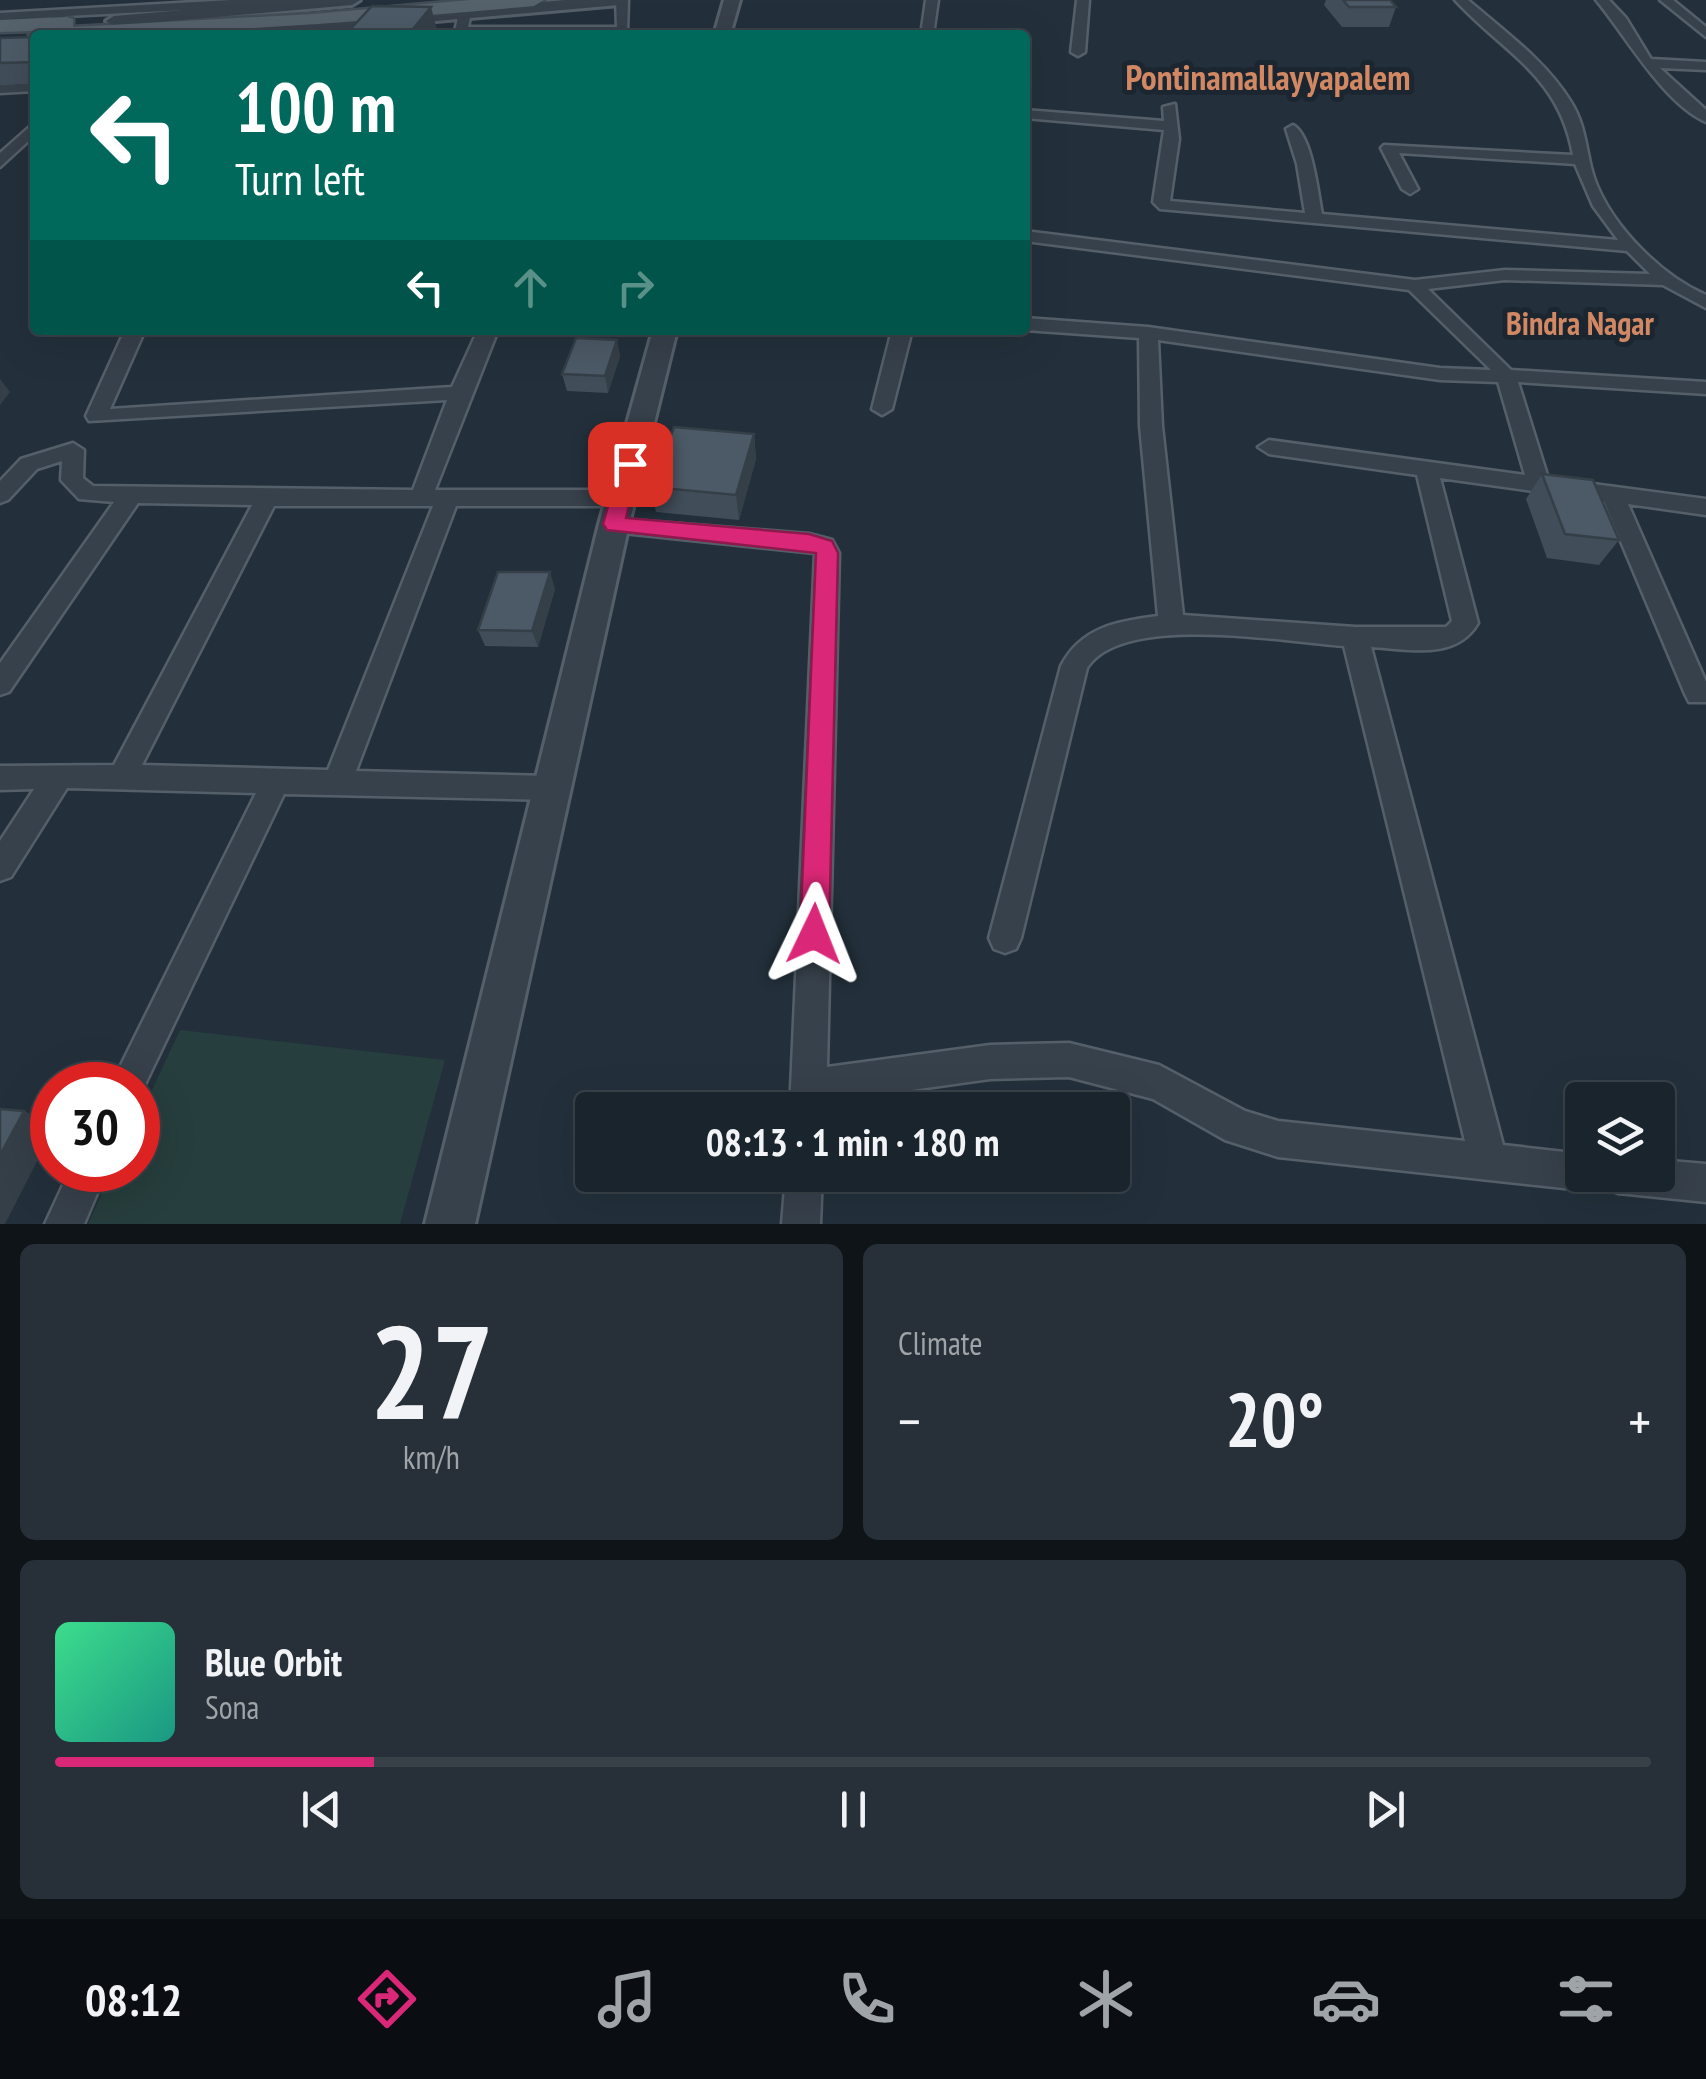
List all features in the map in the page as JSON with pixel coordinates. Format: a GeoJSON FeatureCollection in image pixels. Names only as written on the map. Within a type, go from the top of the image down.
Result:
{"type":"FeatureCollection","features":[{"type":"Feature","properties":{"kind":"main road"},"geometry":{"type":"LineString","coordinates":[[110,29],[410,0]]}},
{"type":"Feature","properties":{"kind":"main road"},"geometry":{"type":"LineString","coordinates":[[0,26],[110,29],[313,20],[534,0]]}},
{"type":"Feature","properties":{"kind":"main road"},"geometry":{"type":"LineString","coordinates":[[0,37],[30,31]]}},
{"type":"Feature","properties":{"kind":"street"},"geometry":{"type":"LineString","coordinates":[[0,16],[46,28],[303,0]]}},
{"type":"Feature","properties":{"kind":"street"},"geometry":{"type":"LineString","coordinates":[[110,29],[352,0]]}},
{"type":"Feature","properties":{"kind":"street"},"geometry":{"type":"LineString","coordinates":[[260,30],[620,0],[622,30]]}},
{"type":"Feature","properties":{"kind":"street"},"geometry":{"type":"LineString","coordinates":[[723,30],[732,0]]}},
{"type":"Feature","properties":{"kind":"street"},"geometry":{"type":"LineString","coordinates":[[735,30],[743,0]]}},
{"type":"Feature","properties":{"kind":"street"},"geometry":{"type":"LineString","coordinates":[[928,30],[932,0]]}},
{"type":"Feature","properties":{"kind":"street"},"geometry":{"type":"LineString","coordinates":[[1078,52],[1083,0]]}},
{"type":"Feature","properties":{"kind":"street"},"geometry":{"type":"LineString","coordinates":[[1461,0],[1564,99],[1578,128],[1585,173],[1629,246],[1667,280],[1705,305]]}},
{"type":"Feature","properties":{"kind":"street"},"geometry":{"type":"LineString","coordinates":[[1602,0],[1622,21],[1647,63],[1706,118]]}},
{"type":"Feature","properties":{"kind":"street"},"geometry":{"type":"LineString","coordinates":[[1666,0],[1706,33]]}},
{"type":"Feature","properties":{"kind":"street"},"geometry":{"type":"LineString","coordinates":[[460,30],[465,13]]}},
{"type":"Feature","properties":{"kind":"street"},"geometry":{"type":"LineString","coordinates":[[1647,63],[1706,66]]}},
{"type":"Feature","properties":{"kind":"street"},"geometry":{"type":"LineString","coordinates":[[0,89],[30,87]]}},
{"type":"Feature","properties":{"kind":"street"},"geometry":{"type":"LineString","coordinates":[[1170,107],[1172,139],[1161,196],[1166,206],[1314,222],[1488,231],[1629,246]]}},
{"type":"Feature","properties":{"kind":"street"},"geometry":{"type":"LineString","coordinates":[[1030,114],[1171,126]]}},
{"type":"Feature","properties":{"kind":"street"},"geometry":{"type":"LineString","coordinates":[[1293,129],[1305,164],[1314,222]]}},
{"type":"Feature","properties":{"kind":"street"},"geometry":{"type":"LineString","coordinates":[[0,162],[30,131]]}},
{"type":"Feature","properties":{"kind":"street"},"geometry":{"type":"LineString","coordinates":[[1410,189],[1389,148],[1583,160]]}},
{"type":"Feature","properties":{"kind":"street"},"geometry":{"type":"LineString","coordinates":[[1030,237],[1415,285],[1506,275],[1667,280]]}},
{"type":"Feature","properties":{"kind":"street"},"geometry":{"type":"LineString","coordinates":[[1415,285],[1438,313],[1490,357],[1506,376],[1538,483]]}},
{"type":"Feature","properties":{"kind":"street"},"geometry":{"type":"LineString","coordinates":[[1030,324],[1148,333],[1440,374],[1533,374],[1706,388]]}},
{"type":"Feature","properties":{"kind":"street"},"geometry":{"type":"LineString","coordinates":[[1148,333],[1151,426],[1171,624]]}},
{"type":"Feature","properties":{"kind":"street"},"geometry":{"type":"LineString","coordinates":[[133,335],[96,416],[73,450],[72,480],[87,494],[434,499],[617,511],[824,546],[827,553],[809,1092]]}},
{"type":"Feature","properties":{"kind":"street"},"geometry":{"type":"LineString","coordinates":[[337,782],[434,499],[460,393],[486,335]]}},
{"type":"Feature","properties":{"kind":"street"},"geometry":{"type":"LineString","coordinates":[[450,1224],[617,511],[664,335]]}},
{"type":"Feature","properties":{"kind":"street"},"geometry":{"type":"LineString","coordinates":[[882,410],[901,335]]}},
{"type":"Feature","properties":{"kind":"street"},"geometry":{"type":"LineString","coordinates":[[96,416],[460,393]]}},
{"type":"Feature","properties":{"kind":"street"},"geometry":{"type":"LineString","coordinates":[[1269,447],[1706,507]]}},
{"type":"Feature","properties":{"kind":"street"},"geometry":{"type":"LineString","coordinates":[[0,495],[29,464],[73,450]]}},
{"type":"Feature","properties":{"kind":"street"},"geometry":{"type":"LineString","coordinates":[[1004,938],[1074,666],[1082,650],[1113,633],[1171,624],[1355,637],[1431,640],[1454,636],[1465,623],[1426,468]]}},
{"type":"Feature","properties":{"kind":"street"},"geometry":{"type":"LineString","coordinates":[[1612,493],[1698,694]]}},
{"type":"Feature","properties":{"kind":"street"},"geometry":{"type":"LineString","coordinates":[[0,684],[130,497]]}},
{"type":"Feature","properties":{"kind":"street"},"geometry":{"type":"LineString","coordinates":[[122,777],[268,498]]}},
{"type":"Feature","properties":{"kind":"street"},"geometry":{"type":"LineString","coordinates":[[1355,637],[1489,1163]]}},
{"type":"Feature","properties":{"kind":"street"},"geometry":{"type":"LineString","coordinates":[[0,867],[59,776]]}},
{"type":"Feature","properties":{"kind":"street"},"geometry":{"type":"LineString","coordinates":[[0,778],[122,777],[551,788]]}},
{"type":"Feature","properties":{"kind":"street"},"geometry":{"type":"LineString","coordinates":[[140,1062],[276,781]]}},
{"type":"Feature","properties":{"kind":"street"},"geometry":{"type":"LineString","coordinates":[[842,1092],[973,1064],[1069,1060],[1159,1083],[1238,1127],[1278,1139],[1565,1170]]}},
{"type":"Feature","properties":{"kind":"street"},"geometry":{"type":"LineString","coordinates":[[1675,1180],[1706,1183]]}},
{"type":"Feature","properties":{"kind":"street"},"geometry":{"type":"LineString","coordinates":[[64,1224],[79,1192]]}},
{"type":"Feature","properties":{"kind":"street"},"geometry":{"type":"LineString","coordinates":[[801,1224],[803,1192]]}},
{"type":"Feature","properties":{"kind":"green space"},"geometry":{"type":"Polygon","coordinates":[[[180,1030],[445,1060],[400,1224],[88,1224],[103,1192],[160,1192],[160,1073],[180,1030]]]}},
{"type":"Feature","properties":{"kind":"building"},"geometry":{"type":"Polygon","coordinates":[[[1343,0],[1390,0],[1396,7],[1349,7],[1343,0]]]}},
{"type":"Feature","properties":{"kind":"building"},"geometry":{"type":"Polygon","coordinates":[[[372,6],[431,7],[412,30],[350,30],[372,6]]]}},
{"type":"Feature","properties":{"kind":"building"},"geometry":{"type":"Polygon","coordinates":[[[30,37],[30,62],[0,63],[0,38],[30,37]]]}},
{"type":"Feature","properties":{"kind":"building"},"geometry":{"type":"Polygon","coordinates":[[[576,338],[617,340],[605,376],[562,374],[576,338]]]}},
{"type":"Feature","properties":{"kind":"building"},"geometry":{"type":"Polygon","coordinates":[[[674,427],[754,434],[736,495],[651,487],[674,427]]]}},
{"type":"Feature","properties":{"kind":"building"},"geometry":{"type":"Polygon","coordinates":[[[1542,474],[1593,480],[1619,540],[1565,534],[1542,474]]]}},
{"type":"Feature","properties":{"kind":"building"},"geometry":{"type":"Polygon","coordinates":[[[498,572],[550,572],[532,631],[478,630],[498,572]]]}},
{"type":"Feature","properties":{"kind":"building"},"geometry":{"type":"Polygon","coordinates":[[[0,1109],[24,1111],[0,1155],[0,1109]]]}},
{"type":"Feature","properties":{"kind":"district","name":"Pontinamallayyapalem"},"geometry":{"type":"Point","coordinates":[1268,78]}},
{"type":"Feature","properties":{"kind":"district","name":"Bindra Nagar"},"geometry":{"type":"Point","coordinates":[1580,324]}},
{"type":"Feature","properties":{"kind":"route"},"geometry":{"type":"LineString","coordinates":[[630,464],[614,524],[817,543],[827,553],[814,934]]}}]}
